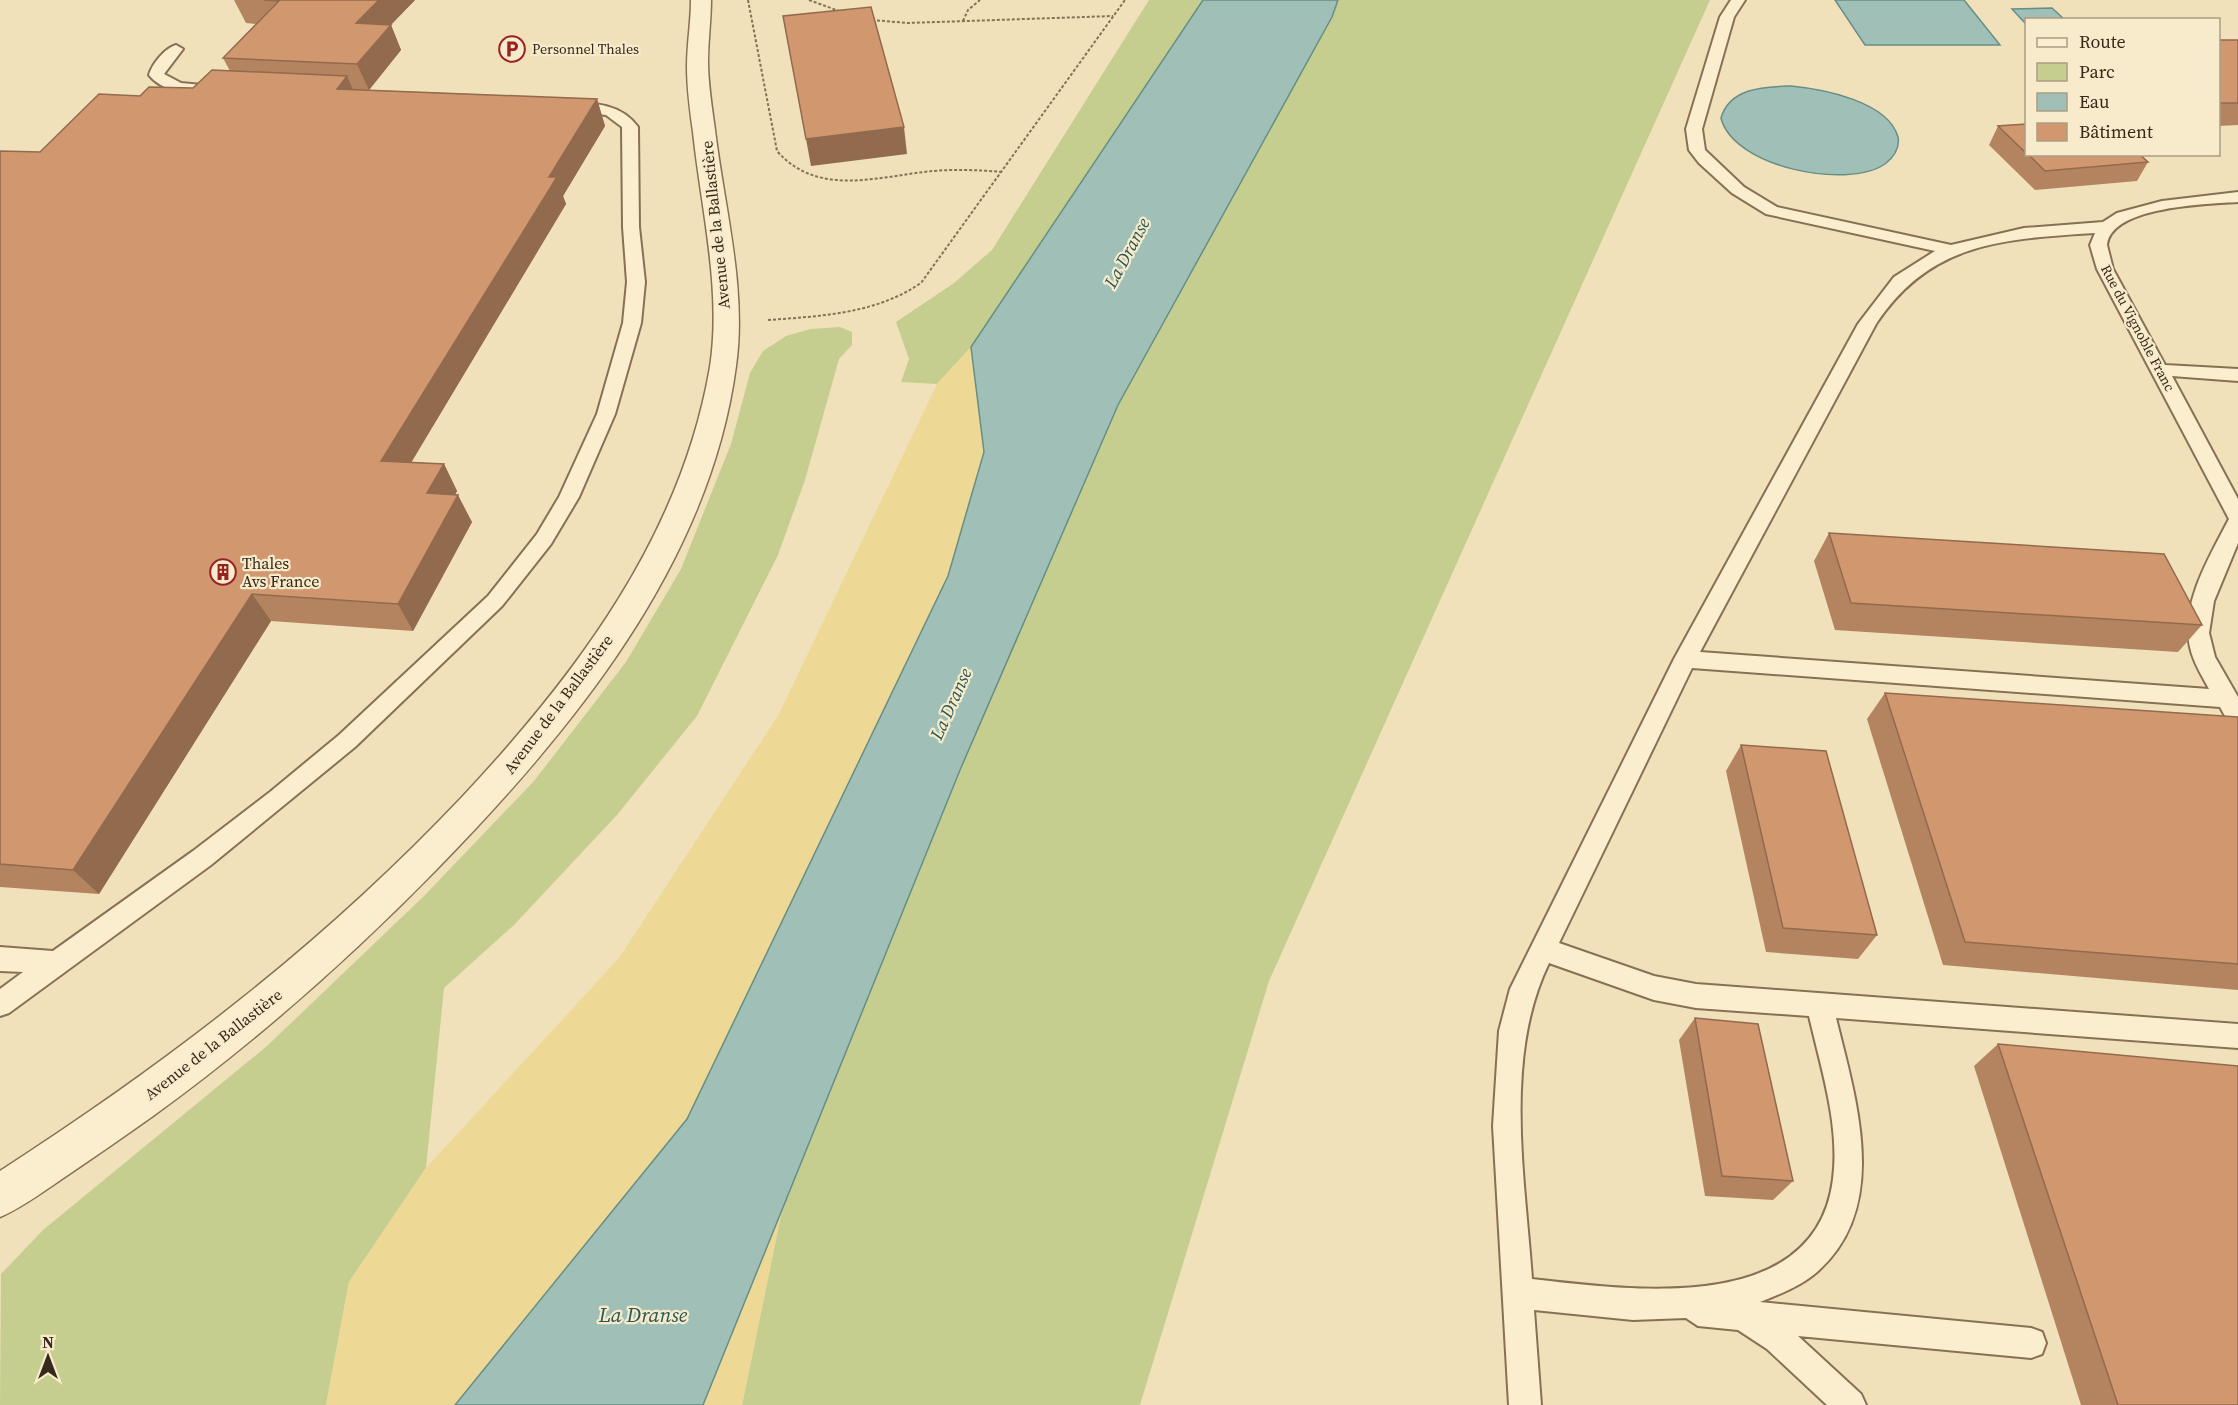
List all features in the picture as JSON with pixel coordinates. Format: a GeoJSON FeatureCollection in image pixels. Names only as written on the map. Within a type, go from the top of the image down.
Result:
{"type":"FeatureCollection","features":[{"type":"Feature","properties":{"kind":"street","name":"Avenue de la Ballastière"},"geometry":{"type":"LineString","coordinates":[[0,1196],[201,1057],[289,985],[368,915],[497,783],[550,720],[595,661],[632,604],[686,499],[704,451],[716,406],[726,323],[698,71],[701,0]]}},
{"type":"Feature","properties":{"kind":"lane"},"geometry":{"type":"LineString","coordinates":[[1738,0],[1727,17],[1694,129],[1697,150],[1704,160],[1738,190],[1772,211],[1951,250]]}},
{"type":"Feature","properties":{"kind":"lane"},"geometry":{"type":"LineString","coordinates":[[176,49],[158,68],[156,75],[162,81],[188,88],[238,91]]}},
{"type":"Feature","properties":{"kind":"lane"},"geometry":{"type":"LineString","coordinates":[[0,1004],[221,843],[347,741],[495,601],[559,516],[606,414],[632,323],[636,282],[631,227],[632,134],[626,121],[610,111],[546,106]]}},
{"type":"Feature","properties":{"kind":"lane"},"geometry":{"type":"LineString","coordinates":[[1524,1405],[1507,1126],[1512,1031],[1523,989],[1685,659],[1867,324],[1899,282],[1917,268],[1951,250],[1995,238],[2105,227],[2143,210],[2238,197]]}},
{"type":"Feature","properties":{"kind":"lane","name":"Rue du Vignoble Franc"},"geometry":{"type":"LineString","coordinates":[[2105,227],[2098,240],[2105,269],[2161,370],[2238,520]]}},
{"type":"Feature","properties":{"kind":"lane"},"geometry":{"type":"LineString","coordinates":[[2161,370],[2238,375]]}},
{"type":"Feature","properties":{"kind":"lane"},"geometry":{"type":"LineString","coordinates":[[2233,709],[2201,650],[2198,615],[2238,520]]}},
{"type":"Feature","properties":{"kind":"lane"},"geometry":{"type":"LineString","coordinates":[[1685,659],[2233,709]]}},
{"type":"Feature","properties":{"kind":"lane"},"geometry":{"type":"LineString","coordinates":[[1543,949],[1654,988],[1696,996],[2238,1036]]}},
{"type":"Feature","properties":{"kind":"lane"},"geometry":{"type":"LineString","coordinates":[[0,959],[57,963]]}},
{"type":"Feature","properties":{"kind":"lane"},"geometry":{"type":"LineString","coordinates":[[1648,1305],[1710,1302],[1749,1292],[1790,1275],[1821,1249],[1841,1215],[1848,1179],[1848,1140],[1844,1107],[1820,1006]]}},
{"type":"Feature","properties":{"kind":"lane"},"geometry":{"type":"LineString","coordinates":[[1517,1293],[2031,1343]]}},
{"type":"Feature","properties":{"kind":"lane"},"geometry":{"type":"LineString","coordinates":[[1743,1315],[1786,1344],[1850,1405]]}},
{"type":"Feature","properties":{"kind":"path"},"geometry":{"type":"LineString","coordinates":[[748,0],[777,151],[788,166],[808,176],[837,181],[949,170],[1003,172]]}},
{"type":"Feature","properties":{"kind":"path"},"geometry":{"type":"LineString","coordinates":[[809,0],[841,12]]}},
{"type":"Feature","properties":{"kind":"path"},"geometry":{"type":"LineString","coordinates":[[963,21],[968,10],[980,0]]}},
{"type":"Feature","properties":{"kind":"path"},"geometry":{"type":"LineString","coordinates":[[726,323],[855,310],[874,306],[909,292],[930,272],[1125,0]]}},
{"type":"Feature","properties":{"kind":"path"},"geometry":{"type":"LineString","coordinates":[[870,20],[908,23],[1114,15]]}},
{"type":"Feature","properties":{"kind":"green space"},"geometry":{"type":"Polygon","coordinates":[[[1149,0],[1203,0],[971,347],[937,384],[901,382],[909,359],[896,322],[954,283],[992,250],[1149,0]]]}},
{"type":"Feature","properties":{"kind":"green space"},"geometry":{"type":"Polygon","coordinates":[[[1338,0],[1710,0],[1269,981],[1140,1405],[742,1405],[782,1210],[960,770],[1118,405],[1332,17],[1338,0]]]}},
{"type":"Feature","properties":{"kind":"green space"},"geometry":{"type":"Polygon","coordinates":[[[840,327],[852,332],[852,345],[839,359],[805,480],[778,555],[697,716],[617,815],[514,925],[444,988],[426,1168],[349,1282],[326,1405],[0,1405],[1,1274],[43,1230],[267,1046],[424,896],[534,781],[626,662],[681,569],[731,444],[750,373],[763,351],[786,336],[811,329],[840,327]]]}},
{"type":"Feature","properties":{"kind":"sand"},"geometry":{"type":"Polygon","coordinates":[[[971,347],[984,452],[948,576],[687,1119],[455,1405],[326,1405],[349,1282],[426,1168],[619,958],[779,714],[937,384],[971,347]]]}},
{"type":"Feature","properties":{"kind":"sand"},"geometry":{"type":"Polygon","coordinates":[[[782,1210],[742,1405],[703,1405],[782,1210]]]}},
{"type":"Feature","properties":{"kind":"water","name":"La Dranse"},"geometry":{"type":"Polygon","coordinates":[[[1203,0],[1338,0],[1332,17],[1118,405],[960,770],[703,1405],[455,1405],[687,1119],[948,576],[984,452],[971,347],[1203,0]]]}},
{"type":"Feature","properties":{"kind":"water"},"geometry":{"type":"Polygon","coordinates":[[[1835,0],[1964,0],[2000,45],[1865,45],[1835,0]]]}},
{"type":"Feature","properties":{"kind":"water"},"geometry":{"type":"Polygon","coordinates":[[[2052,8],[2063,18],[2025,18],[2025,23],[2012,9],[2052,8]]]}},
{"type":"Feature","properties":{"kind":"water"},"geometry":{"type":"Polygon","coordinates":[[[1791,86],[1836,94],[1868,106],[1881,114],[1892,125],[1898,137],[1894,155],[1885,164],[1868,171],[1845,175],[1820,174],[1768,161],[1746,150],[1730,135],[1721,118],[1732,100],[1760,88],[1791,86]]]}},
{"type":"Feature","properties":{"kind":"building"},"geometry":{"type":"Polygon","coordinates":[[[264,0],[379,0],[356,23],[391,25],[357,64],[223,58],[279,1],[264,0]]]}},
{"type":"Feature","properties":{"kind":"building"},"geometry":{"type":"Polygon","coordinates":[[[871,7],[904,127],[806,139],[783,16],[871,7]]]}},
{"type":"Feature","properties":{"kind":"building"},"geometry":{"type":"Polygon","coordinates":[[[2220,40],[2238,40],[2238,103],[2220,103],[2220,40]]]}},
{"type":"Feature","properties":{"kind":"building","name":"Thales Avs France"},"geometry":{"type":"Polygon","coordinates":[[[212,70],[347,76],[337,89],[597,99],[549,177],[557,177],[381,461],[444,464],[427,493],[458,495],[398,604],[252,594],[73,870],[0,864],[0,151],[40,152],[99,94],[140,96],[149,87],[193,88],[212,70]]]}},
{"type":"Feature","properties":{"kind":"building"},"geometry":{"type":"Polygon","coordinates":[[[2025,124],[2025,152],[1998,126],[2025,124]]]}},
{"type":"Feature","properties":{"kind":"building"},"geometry":{"type":"Polygon","coordinates":[[[2030,156],[2141,156],[2148,162],[2045,171],[2030,156]]]}},
{"type":"Feature","properties":{"kind":"building"},"geometry":{"type":"Polygon","coordinates":[[[1829,533],[2164,554],[2202,625],[1851,603],[1829,533]]]}},
{"type":"Feature","properties":{"kind":"building"},"geometry":{"type":"Polygon","coordinates":[[[1885,693],[2238,717],[2238,964],[1965,942],[1885,693]]]}},
{"type":"Feature","properties":{"kind":"building"},"geometry":{"type":"Polygon","coordinates":[[[1741,745],[1826,751],[1877,935],[1783,928],[1741,745]]]}},
{"type":"Feature","properties":{"kind":"building"},"geometry":{"type":"Polygon","coordinates":[[[1695,1018],[1758,1024],[1793,1181],[1722,1176],[1695,1018]]]}},
{"type":"Feature","properties":{"kind":"building"},"geometry":{"type":"Polygon","coordinates":[[[1998,1044],[2238,1066],[2238,1405],[2118,1405],[1998,1044]]]}},
{"type":"Feature","properties":{"kind":"place","name":"Personnel Thales"},"geometry":{"type":"Point","coordinates":[512,49]}},
{"type":"Feature","properties":{"kind":"place","name":"Thales Avs France"},"geometry":{"type":"Point","coordinates":[223,572]}}]}
